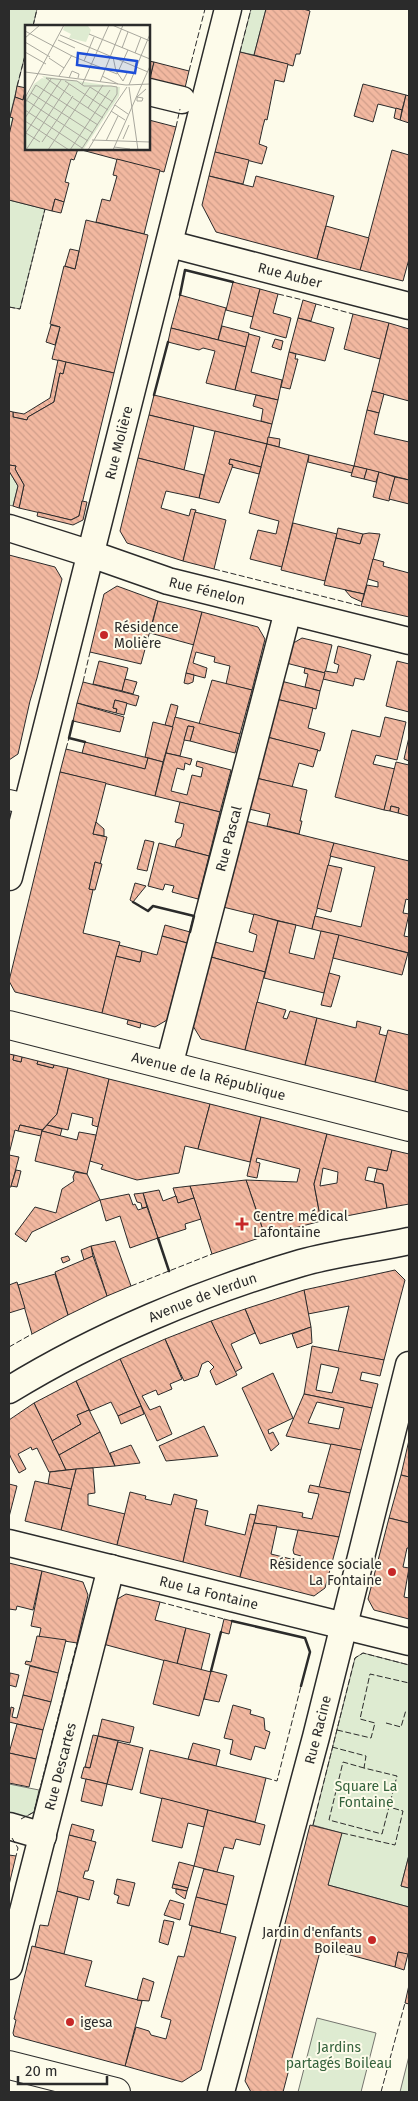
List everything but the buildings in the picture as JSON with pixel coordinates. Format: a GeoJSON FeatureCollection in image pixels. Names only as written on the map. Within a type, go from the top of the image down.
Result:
{"type":"FeatureCollection","features":[{"type":"Feature","properties":{"kind":"main road","name":"Avenue de la République"},"geometry":{"type":"LineString","coordinates":[[9,1024],[409,1127]]}},
{"type":"Feature","properties":{"kind":"main road"},"geometry":{"type":"LineString","coordinates":[[9,2065],[116,2092]]}},
{"type":"Feature","properties":{"kind":"street","name":"Rue Molière"},"geometry":{"type":"LineString","coordinates":[[9,877],[228,9]]}},
{"type":"Feature","properties":{"kind":"street"},"geometry":{"type":"LineString","coordinates":[[150,92],[182,100]]}},
{"type":"Feature","properties":{"kind":"street","name":"Rue Auber"},"geometry":{"type":"LineString","coordinates":[[170,244],[409,306]]}},
{"type":"Feature","properties":{"kind":"street","name":"Rue Fénelon"},"geometry":{"type":"LineString","coordinates":[[9,528],[168,581],[409,641]]}},
{"type":"Feature","properties":{"kind":"street","name":"Rue Pascal"},"geometry":{"type":"LineString","coordinates":[[169,1066],[288,611]]}},
{"type":"Feature","properties":{"kind":"street","name":"Avenue de Verdun"},"geometry":{"type":"LineString","coordinates":[[9,1390],[92,1345],[183,1303],[302,1263],[409,1241]]}},
{"type":"Feature","properties":{"kind":"street","name":"Rue Racine"},"geometry":{"type":"LineString","coordinates":[[221,2092],[344,1626],[409,1366]]}},
{"type":"Feature","properties":{"kind":"street","name":"Rue La Fontaine"},"geometry":{"type":"LineString","coordinates":[[9,1543],[409,1642]]}},
{"type":"Feature","properties":{"kind":"street","name":"Rue Descartes"},"geometry":{"type":"LineString","coordinates":[[9,1966],[111,1568]]}},
{"type":"Feature","properties":{"kind":"street"},"geometry":{"type":"LineString","coordinates":[[9,1826],[42,1836]]}},
{"type":"Feature","properties":{"kind":"green space"},"geometry":{"type":"Polygon","coordinates":[[[9,9],[37,9],[33,25],[25,25],[25,55],[10,116],[13,118],[9,135],[9,9]]]}},
{"type":"Feature","properties":{"kind":"green space"},"geometry":{"type":"Polygon","coordinates":[[[251,9],[266,9],[254,55],[240,52],[251,9]]]}},
{"type":"Feature","properties":{"kind":"green space"},"geometry":{"type":"Polygon","coordinates":[[[9,200],[45,209],[20,309],[9,307],[9,200]]]}},
{"type":"Feature","properties":{"kind":"green space"},"geometry":{"type":"Polygon","coordinates":[[[9,471],[18,486],[13,506],[9,505],[9,471]]]}},
{"type":"Feature","properties":{"kind":"green space","name":"Square La Fontaine"},"geometry":{"type":"Polygon","coordinates":[[[363,1653],[409,1665],[409,1855],[401,1886],[409,1888],[409,1907],[328,1885],[341,1833],[313,1825],[355,1658],[363,1653]]]}},
{"type":"Feature","properties":{"kind":"green space"},"geometry":{"type":"Polygon","coordinates":[[[9,1784],[39,1790],[34,1812],[20,1820],[9,1817],[9,1784]]]}},
{"type":"Feature","properties":{"kind":"green space","name":"Jardins partagés Boileau"},"geometry":{"type":"Polygon","coordinates":[[[317,2018],[376,2033],[361,2092],[298,2092],[317,2018]]]}},
{"type":"Feature","properties":{"kind":"green space"},"geometry":{"type":"Polygon","coordinates":[[[409,2056],[409,2092],[400,2092],[409,2056]]]}},
{"type":"Feature","properties":{"kind":"fence"},"geometry":{"type":"LineString","coordinates":[[33,25],[37,9]]}},
{"type":"Feature","properties":{"kind":"fence"},"geometry":{"type":"LineString","coordinates":[[189,71],[205,9]]}},
{"type":"Feature","properties":{"kind":"fence"},"geometry":{"type":"LineString","coordinates":[[240,52],[251,9]]}},
{"type":"Feature","properties":{"kind":"fence"},"geometry":{"type":"LineString","coordinates":[[17,86],[25,56]]}},
{"type":"Feature","properties":{"kind":"fence"},"geometry":{"type":"LineString","coordinates":[[176,127],[180,109]]}},
{"type":"Feature","properties":{"kind":"fence"},"geometry":{"type":"LineString","coordinates":[[9,307],[20,309],[45,209]]}},
{"type":"Feature","properties":{"kind":"fence"},"geometry":{"type":"LineString","coordinates":[[278,294],[303,300]]}},
{"type":"Feature","properties":{"kind":"fence"},"geometry":{"type":"LineString","coordinates":[[316,304],[353,314]]}},
{"type":"Feature","properties":{"kind":"fence"},"geometry":{"type":"LineString","coordinates":[[214,569],[361,606]]}},
{"type":"Feature","properties":{"kind":"fence"},"geometry":{"type":"LineString","coordinates":[[83,682],[90,652]]}},
{"type":"Feature","properties":{"kind":"fence"},"geometry":{"type":"LineString","coordinates":[[66,749],[69,738]]}},
{"type":"Feature","properties":{"kind":"fence"},"geometry":{"type":"LineString","coordinates":[[131,1286],[212,1254]]}},
{"type":"Feature","properties":{"kind":"fence"},"geometry":{"type":"LineString","coordinates":[[9,1347],[32,1334]]}},
{"type":"Feature","properties":{"kind":"fence"},"geometry":{"type":"LineString","coordinates":[[160,1602],[224,1619]]}},
{"type":"Feature","properties":{"kind":"fence"},"geometry":{"type":"LineString","coordinates":[[21,1819],[34,1812],[77,1643]]}},
{"type":"Feature","properties":{"kind":"fence"},"geometry":{"type":"LineString","coordinates":[[313,1825],[355,1658],[363,1653],[409,1665]]}},
{"type":"Feature","properties":{"kind":"fence"},"geometry":{"type":"LineString","coordinates":[[337,1730],[371,1738],[375,1723],[360,1719],[370,1674],[409,1683]]}},
{"type":"Feature","properties":{"kind":"fence"},"geometry":{"type":"LineString","coordinates":[[266,1778],[277,1781],[301,1686]]}},
{"type":"Feature","properties":{"kind":"fence"},"geometry":{"type":"LineString","coordinates":[[386,1723],[401,1727],[406,1710]]}},
{"type":"Feature","properties":{"kind":"fence"},"geometry":{"type":"LineString","coordinates":[[332,1747],[366,1756],[364,1768],[397,1776],[382,1834],[329,1820],[343,1762],[364,1768]]}},
{"type":"Feature","properties":{"kind":"fence"},"geometry":{"type":"LineString","coordinates":[[342,1833],[395,1845],[403,1811],[389,1807]]}},
{"type":"Feature","properties":{"kind":"fence"},"geometry":{"type":"LineString","coordinates":[[12,1838],[18,1848],[16,1856]]}},
{"type":"Feature","properties":{"kind":"fence"},"geometry":{"type":"LineString","coordinates":[[381,2092],[405,2003]]}},
{"type":"Feature","properties":{"kind":"wall"},"geometry":{"type":"LineString","coordinates":[[180,295],[185,270],[233,282]]}},
{"type":"Feature","properties":{"kind":"wall"},"geometry":{"type":"LineString","coordinates":[[154,395],[168,342]]}},
{"type":"Feature","properties":{"kind":"wall"},"geometry":{"type":"LineString","coordinates":[[73,721],[69,738],[85,742]]}},
{"type":"Feature","properties":{"kind":"wall"},"geometry":{"type":"LineString","coordinates":[[133,902],[148,911],[153,906],[194,916],[190,932]]}},
{"type":"Feature","properties":{"kind":"wall"},"geometry":{"type":"LineString","coordinates":[[158,1238],[169,1271]]}},
{"type":"Feature","properties":{"kind":"wall"},"geometry":{"type":"LineString","coordinates":[[232,1621],[305,1638],[310,1652],[301,1686]]}},
{"type":"Feature","properties":{"kind":"wall"},"geometry":{"type":"LineString","coordinates":[[211,1671],[221,1632]]}},
{"type":"Feature","properties":{"kind":"place","name":"Résidence Molière"},"geometry":{"type":"Point","coordinates":[104,635]}},
{"type":"Feature","properties":{"kind":"place","name":"Centre médical Lafontaine"},"geometry":{"type":"Point","coordinates":[242,1224]}},
{"type":"Feature","properties":{"kind":"place","name":"Résidence sociale La Fontaine"},"geometry":{"type":"Point","coordinates":[392,1572]}},
{"type":"Feature","properties":{"kind":"place","name":"Jardin d'enfants Boileau"},"geometry":{"type":"Point","coordinates":[372,1940]}},
{"type":"Feature","properties":{"kind":"place","name":"igesa"},"geometry":{"type":"Point","coordinates":[70,2022]}}]}
